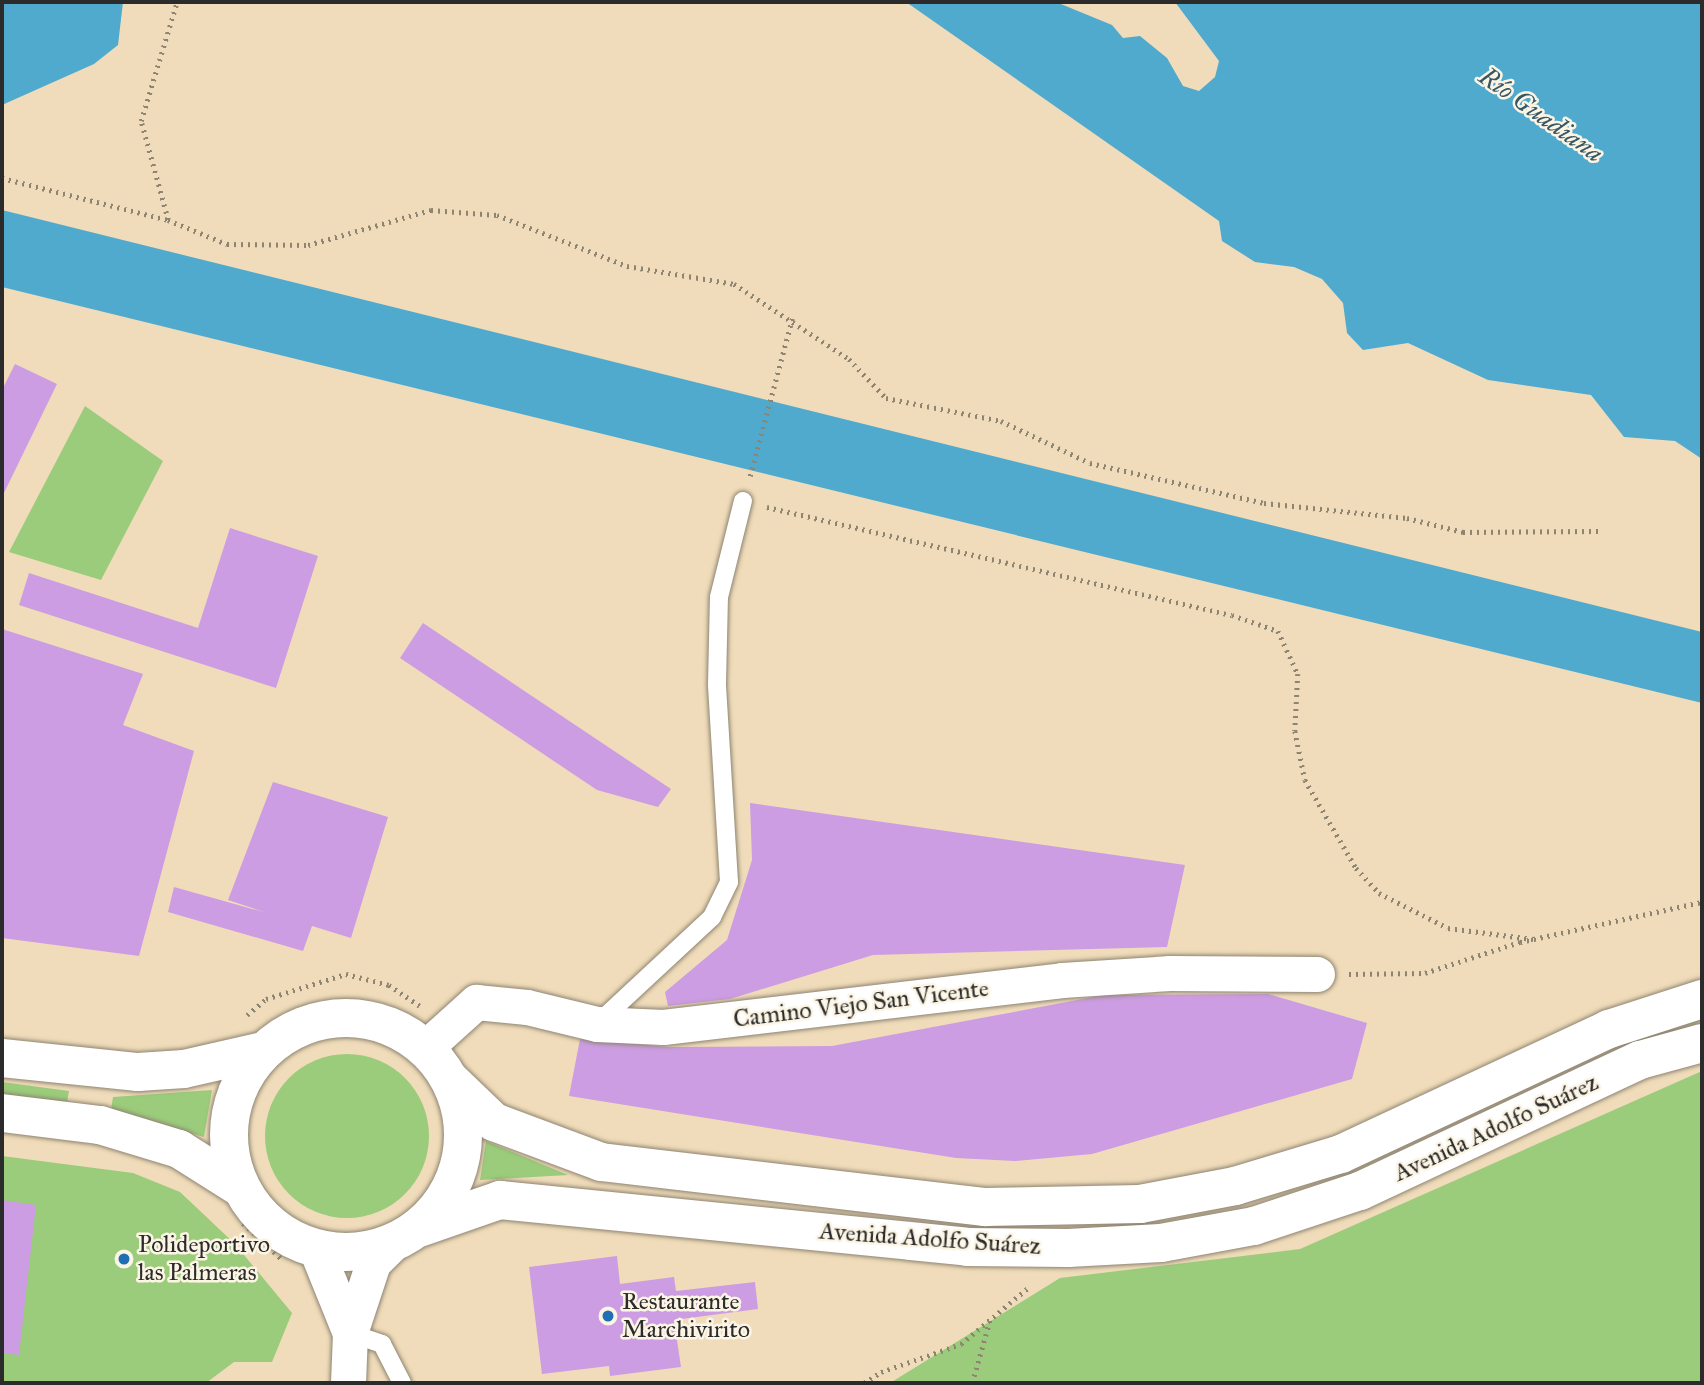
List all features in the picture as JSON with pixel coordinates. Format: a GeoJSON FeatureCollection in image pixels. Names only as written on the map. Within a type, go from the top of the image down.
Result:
{"type":"FeatureCollection","features":[{"type":"Feature","properties":{"kind":"highway","name":"Avenida Adolfo Suárez"},"geometry":{"type":"LineString","coordinates":[[450,1080],[494,1122],[601,1162],[985,1207],[1140,1204],[1235,1186],[1341,1154],[1609,1028],[1702,999]]}},
{"type":"Feature","properties":{"kind":"highway"},"geometry":{"type":"LineString","coordinates":[[2,1113],[100,1125],[179,1150],[240,1203],[285,1236],[302,1257],[354,1253],[405,1236],[446,1198],[461,1160],[463,1119],[450,1080],[425,1048],[396,1028],[361,1019],[326,1019],[293,1030],[264,1051],[245,1075],[233,1102],[229,1131],[240,1203]]}},
{"type":"Feature","properties":{"kind":"highway","name":"Avenida Adolfo Suárez"},"geometry":{"type":"LineString","coordinates":[[405,1236],[500,1200],[967,1247],[1069,1248],[1161,1243],[1254,1226],[1360,1191],[1640,1060],[1702,1043]]}},
{"type":"Feature","properties":{"kind":"highway"},"geometry":{"type":"LineString","coordinates":[[2,1058],[138,1072],[184,1069],[264,1051]]}},
{"type":"Feature","properties":{"kind":"street","name":"Camino Viejo San Vicente"},"geometry":{"type":"LineString","coordinates":[[425,1048],[476,1002],[527,1007],[597,1024],[663,1027],[1062,980],[1170,973],[1317,974]]}},
{"type":"Feature","properties":{"kind":"street"},"geometry":{"type":"LineString","coordinates":[[348,1383],[350,1332],[373,1263],[405,1236]]}},
{"type":"Feature","properties":{"kind":"street"},"geometry":{"type":"LineString","coordinates":[[302,1257],[350,1332]]}},
{"type":"Feature","properties":{"kind":"lane"},"geometry":{"type":"LineString","coordinates":[[597,1024],[712,917],[729,882],[717,684],[719,597],[743,501]]}},
{"type":"Feature","properties":{"kind":"lane"},"geometry":{"type":"LineString","coordinates":[[350,1332],[382,1344],[402,1383]]}},
{"type":"Feature","properties":{"kind":"path"},"geometry":{"type":"LineString","coordinates":[[168,220],[141,121],[177,2]]}},
{"type":"Feature","properties":{"kind":"path"},"geometry":{"type":"LineString","coordinates":[[2,178],[168,220],[227,244],[308,244],[430,210],[496,215],[626,266],[734,284],[792,318],[849,359],[886,398],[1001,421],[1090,463],[1264,503],[1406,518],[1463,532],[1598,531]]}},
{"type":"Feature","properties":{"kind":"path"},"geometry":{"type":"LineString","coordinates":[[792,318],[743,501],[1232,615],[1278,631],[1298,674],[1295,731],[1306,780],[1356,869],[1379,892],[1448,928],[1533,939]]}},
{"type":"Feature","properties":{"kind":"path"},"geometry":{"type":"LineString","coordinates":[[1317,974],[1424,973],[1533,939],[1702,902]]}},
{"type":"Feature","properties":{"kind":"path"},"geometry":{"type":"LineString","coordinates":[[240,1203],[302,1257]]}},
{"type":"Feature","properties":{"kind":"path"},"geometry":{"type":"LineString","coordinates":[[864,1383],[881,1372],[961,1344],[1069,1248]]}},
{"type":"Feature","properties":{"kind":"path"},"geometry":{"type":"LineString","coordinates":[[972,1383],[990,1319]]}},
{"type":"Feature","properties":{"kind":"green space"},"geometry":{"type":"Polygon","coordinates":[[[85,406],[163,461],[101,580],[9,552],[85,406]]]}},
{"type":"Feature","properties":{"kind":"green space"},"geometry":{"type":"Polygon","coordinates":[[[347,1054],[378,1060],[405,1078],[423,1105],[429,1136],[423,1167],[405,1194],[378,1212],[347,1218],[316,1212],[289,1194],[271,1167],[265,1136],[271,1105],[289,1078],[316,1060],[347,1054]]]}},
{"type":"Feature","properties":{"kind":"green space"},"geometry":{"type":"Polygon","coordinates":[[[1702,1071],[1702,1383],[890,1383],[1060,1278],[1300,1249],[1702,1071]]]}},
{"type":"Feature","properties":{"kind":"green space"},"geometry":{"type":"Polygon","coordinates":[[[2,1082],[69,1091],[67,1102],[2,1094],[2,1082]]]}},
{"type":"Feature","properties":{"kind":"green space"},"geometry":{"type":"Polygon","coordinates":[[[212,1090],[204,1137],[111,1110],[113,1097],[212,1090]]]}},
{"type":"Feature","properties":{"kind":"green space"},"geometry":{"type":"Polygon","coordinates":[[[486,1141],[568,1175],[480,1180],[486,1141]]]}},
{"type":"Feature","properties":{"kind":"green space","name":"Polideportivo las Palmeras"},"geometry":{"type":"Polygon","coordinates":[[[2,1156],[133,1173],[180,1192],[235,1244],[292,1313],[272,1362],[234,1362],[206,1383],[2,1383],[2,1156]]]}},
{"type":"Feature","properties":{"kind":"water"},"geometry":{"type":"Polygon","coordinates":[[[2,2],[123,2],[118,45],[94,64],[2,105],[2,2]]]}},
{"type":"Feature","properties":{"kind":"water","name":"Río Guadiana"},"geometry":{"type":"Polygon","coordinates":[[[906,2],[1056,2],[1112,25],[1123,38],[1140,36],[1167,58],[1183,86],[1199,91],[1215,77],[1219,61],[1175,2],[1702,2],[1702,459],[1675,441],[1624,437],[1591,395],[1488,380],[1408,343],[1363,350],[1347,333],[1343,303],[1322,279],[1294,267],[1255,262],[1222,241],[1219,221],[906,2]]]}},
{"type":"Feature","properties":{"kind":"water"},"geometry":{"type":"Polygon","coordinates":[[[2,210],[1702,632],[1702,703],[2,287],[2,210]]]}},
{"type":"Feature","properties":{"kind":"building"},"geometry":{"type":"Polygon","coordinates":[[[15,364],[57,384],[2,497],[2,390],[15,364]]]}},
{"type":"Feature","properties":{"kind":"building"},"geometry":{"type":"Polygon","coordinates":[[[230,528],[318,556],[276,688],[19,605],[29,573],[198,628],[230,528]]]}},
{"type":"Feature","properties":{"kind":"building"},"geometry":{"type":"Polygon","coordinates":[[[423,623],[671,789],[658,807],[597,790],[400,658],[423,623]]]}},
{"type":"Feature","properties":{"kind":"building"},"geometry":{"type":"Polygon","coordinates":[[[2,629],[143,674],[123,725],[194,751],[139,956],[2,938],[2,629]]]}},
{"type":"Feature","properties":{"kind":"building"},"geometry":{"type":"Polygon","coordinates":[[[273,782],[388,817],[351,938],[312,926],[303,951],[168,912],[174,887],[267,913],[228,900],[273,782]]]}},
{"type":"Feature","properties":{"kind":"building"},"geometry":{"type":"Polygon","coordinates":[[[750,803],[1185,865],[1167,947],[873,955],[730,999],[668,1006],[665,992],[727,940],[752,860],[750,803]]]}},
{"type":"Feature","properties":{"kind":"building"},"geometry":{"type":"Polygon","coordinates":[[[1268,994],[1367,1023],[1352,1079],[1092,1154],[1015,1161],[956,1158],[569,1096],[580,1039],[668,1047],[832,1046],[1104,995],[1268,994]]]}},
{"type":"Feature","properties":{"kind":"building"},"geometry":{"type":"Polygon","coordinates":[[[2,1200],[36,1205],[19,1355],[2,1353],[2,1200]]]}},
{"type":"Feature","properties":{"kind":"building"},"geometry":{"type":"Polygon","coordinates":[[[617,1256],[620,1284],[674,1277],[676,1291],[755,1282],[758,1309],[674,1320],[681,1367],[610,1376],[609,1366],[542,1374],[529,1267],[617,1256]]]}},
{"type":"Feature","properties":{"kind":"place","name":"Polideportivo las Palmeras"},"geometry":{"type":"Point","coordinates":[124,1259]}},
{"type":"Feature","properties":{"kind":"place","name":"Restaurante Marchivirito"},"geometry":{"type":"Point","coordinates":[608,1316]}}]}
